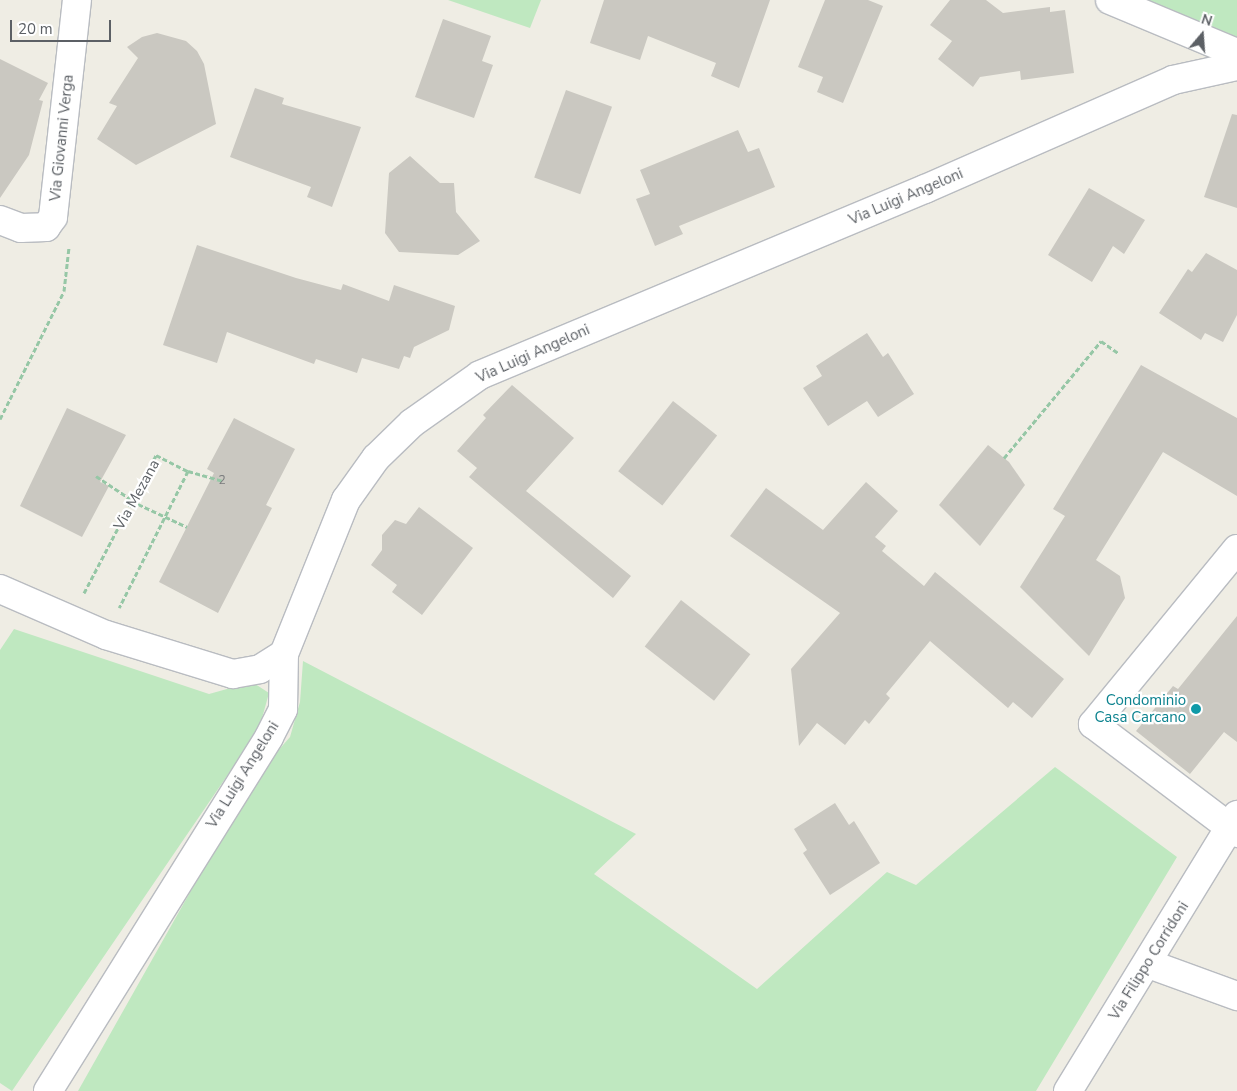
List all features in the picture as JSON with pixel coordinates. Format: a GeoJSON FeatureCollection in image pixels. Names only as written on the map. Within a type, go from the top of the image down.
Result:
{"type":"FeatureCollection","features":[{"type":"Feature","properties":{"kind":"street","name":"Via Giovanni Verga"},"geometry":{"type":"LineString","coordinates":[[46,227],[53,216],[77,0]]}},
{"type":"Feature","properties":{"kind":"street"},"geometry":{"type":"LineString","coordinates":[[1110,0],[1237,53]]}},
{"type":"Feature","properties":{"kind":"street","name":"Via Luigi Angeloni"},"geometry":{"type":"LineString","coordinates":[[48,1091],[269,737],[283,709],[284,654],[346,500],[376,458],[412,423],[480,375],[925,190],[1173,80],[1237,66]]}},
{"type":"Feature","properties":{"kind":"street"},"geometry":{"type":"LineString","coordinates":[[0,220],[21,228],[46,227]]}},
{"type":"Feature","properties":{"kind":"street"},"geometry":{"type":"LineString","coordinates":[[1234,826],[1093,724],[1237,549]]}},
{"type":"Feature","properties":{"kind":"street"},"geometry":{"type":"LineString","coordinates":[[0,589],[106,635],[232,674],[260,669],[284,654]]}},
{"type":"Feature","properties":{"kind":"street","name":"Via Filippo Corridoni"},"geometry":{"type":"LineString","coordinates":[[1068,1091],[1234,826]]}},
{"type":"Feature","properties":{"kind":"street"},"geometry":{"type":"LineString","coordinates":[[1149,964],[1237,996]]}},
{"type":"Feature","properties":{"kind":"path"},"geometry":{"type":"LineString","coordinates":[[0,419],[64,291],[68,240],[46,227]]}},
{"type":"Feature","properties":{"kind":"path"},"geometry":{"type":"LineString","coordinates":[[1004,458],[1101,342],[1118,353]]}},
{"type":"Feature","properties":{"kind":"path","name":"Via Mezana"},"geometry":{"type":"LineString","coordinates":[[70,620],[156,455],[188,471]]}},
{"type":"Feature","properties":{"kind":"path"},"geometry":{"type":"LineString","coordinates":[[106,635],[188,471],[222,480]]}},
{"type":"Feature","properties":{"kind":"path"},"geometry":{"type":"LineString","coordinates":[[96,476],[164,518],[187,527]]}},
{"type":"Feature","properties":{"kind":"green space"},"geometry":{"type":"Polygon","coordinates":[[[448,0],[541,0],[530,28],[448,0]]]}},
{"type":"Feature","properties":{"kind":"green space"},"geometry":{"type":"Polygon","coordinates":[[[1139,0],[1237,0],[1237,37],[1188,21],[1139,0]]]}},
{"type":"Feature","properties":{"kind":"green space"},"geometry":{"type":"Polygon","coordinates":[[[14,629],[209,694],[252,682],[269,693],[259,729],[12,1091],[0,1083],[0,650],[14,629]]]}},
{"type":"Feature","properties":{"kind":"green space"},"geometry":{"type":"Polygon","coordinates":[[[303,661],[636,834],[594,874],[757,989],[887,872],[916,885],[1055,767],[1177,857],[1036,1091],[78,1091],[255,777],[290,737],[300,702],[303,661]]]}},
{"type":"Feature","properties":{"kind":"building"},"geometry":{"type":"Polygon","coordinates":[[[604,0],[770,0],[739,88],[711,76],[716,63],[648,36],[640,60],[590,43],[604,0]]]}},
{"type":"Feature","properties":{"kind":"building"},"geometry":{"type":"Polygon","coordinates":[[[825,0],[868,0],[883,6],[843,103],[817,92],[823,77],[798,67],[825,0]]]}},
{"type":"Feature","properties":{"kind":"building"},"geometry":{"type":"Polygon","coordinates":[[[950,0],[986,0],[1003,13],[1050,7],[1050,12],[1065,10],[1074,73],[1021,80],[1020,71],[980,77],[973,87],[938,59],[952,41],[930,25],[950,0]]]}},
{"type":"Feature","properties":{"kind":"building"},"geometry":{"type":"Polygon","coordinates":[[[443,19],[491,36],[482,61],[493,65],[474,118],[415,97],[443,19]]]}},
{"type":"Feature","properties":{"kind":"building"},"geometry":{"type":"Polygon","coordinates":[[[157,33],[186,41],[197,51],[204,64],[216,124],[136,165],[97,139],[117,106],[109,103],[138,58],[127,47],[142,37],[157,33]]]}},
{"type":"Feature","properties":{"kind":"building"},"geometry":{"type":"Polygon","coordinates":[[[0,59],[48,83],[39,100],[43,101],[29,155],[0,198],[0,59]]]}},
{"type":"Feature","properties":{"kind":"building"},"geometry":{"type":"Polygon","coordinates":[[[255,88],[284,98],[282,104],[361,127],[332,207],[307,197],[311,187],[230,157],[255,88]]]}},
{"type":"Feature","properties":{"kind":"building"},"geometry":{"type":"Polygon","coordinates":[[[566,90],[612,107],[580,194],[534,177],[566,90]]]}},
{"type":"Feature","properties":{"kind":"building"},"geometry":{"type":"Polygon","coordinates":[[[1232,114],[1237,115],[1237,208],[1204,197],[1232,114]]]}},
{"type":"Feature","properties":{"kind":"building"},"geometry":{"type":"Polygon","coordinates":[[[738,130],[748,152],[759,148],[775,187],[679,226],[683,234],[655,246],[636,199],[650,194],[640,170],[738,130]]]}},
{"type":"Feature","properties":{"kind":"building"},"geometry":{"type":"Polygon","coordinates":[[[410,156],[440,183],[454,183],[456,212],[480,241],[458,255],[399,252],[385,233],[389,173],[410,156]]]}},
{"type":"Feature","properties":{"kind":"building"},"geometry":{"type":"Polygon","coordinates":[[[1089,188],[1145,220],[1124,254],[1113,246],[1092,282],[1048,255],[1089,188]]]}},
{"type":"Feature","properties":{"kind":"building"},"geometry":{"type":"Polygon","coordinates":[[[197,245],[296,278],[341,290],[343,284],[389,301],[394,285],[455,306],[449,330],[414,347],[410,358],[404,356],[399,369],[362,358],[357,373],[316,359],[314,364],[227,332],[217,363],[163,345],[197,245]]]}},
{"type":"Feature","properties":{"kind":"building"},"geometry":{"type":"Polygon","coordinates":[[[1206,253],[1237,270],[1237,315],[1223,342],[1205,333],[1201,340],[1159,313],[1188,269],[1192,272],[1206,253]]]}},
{"type":"Feature","properties":{"kind":"building"},"geometry":{"type":"Polygon","coordinates":[[[867,333],[883,357],[888,353],[914,394],[878,417],[867,401],[828,426],[803,388],[822,376],[816,366],[867,333]]]}},
{"type":"Feature","properties":{"kind":"building"},"geometry":{"type":"Polygon","coordinates":[[[1141,365],[1237,418],[1237,496],[1163,452],[1096,560],[1120,576],[1125,598],[1089,656],[1020,587],[1065,516],[1053,509],[1141,365]]]}},
{"type":"Feature","properties":{"kind":"building"},"geometry":{"type":"Polygon","coordinates":[[[512,385],[574,438],[526,491],[631,576],[613,598],[469,477],[477,468],[457,451],[486,418],[483,415],[512,385]]]}},
{"type":"Feature","properties":{"kind":"building"},"geometry":{"type":"Polygon","coordinates":[[[673,401],[717,435],[662,506],[618,471],[673,401]]]}},
{"type":"Feature","properties":{"kind":"building"},"geometry":{"type":"Polygon","coordinates":[[[67,408],[126,435],[100,482],[109,486],[82,537],[20,506],[67,408]]]}},
{"type":"Feature","properties":{"kind":"building"},"geometry":{"type":"Polygon","coordinates":[[[234,418],[295,449],[266,505],[272,508],[218,613],[159,582],[214,473],[207,469],[234,418]]]}},
{"type":"Feature","properties":{"kind":"building"},"geometry":{"type":"Polygon","coordinates":[[[988,445],[1009,462],[1025,485],[980,546],[939,505],[988,445]]]}},
{"type":"Feature","properties":{"kind":"building"},"geometry":{"type":"Polygon","coordinates":[[[866,482],[898,511],[875,537],[886,546],[882,551],[924,586],[935,572],[1064,679],[1032,718],[1013,702],[1008,708],[930,641],[886,694],[890,698],[869,724],[865,720],[845,745],[817,723],[799,746],[791,669],[840,613],[730,536],[766,488],[823,530],[866,482]]]}},
{"type":"Feature","properties":{"kind":"building"},"geometry":{"type":"Polygon","coordinates":[[[419,507],[473,548],[422,615],[392,592],[397,585],[371,565],[382,550],[382,535],[395,520],[406,524],[419,507]]]}},
{"type":"Feature","properties":{"kind":"building"},"geometry":{"type":"Polygon","coordinates":[[[681,600],[750,654],[714,701],[645,646],[681,600]]]}},
{"type":"Feature","properties":{"kind":"building","name":"Condominio Casa Carcano"},"geometry":{"type":"Polygon","coordinates":[[[1237,616],[1237,742],[1224,732],[1190,774],[1136,731],[1173,686],[1178,689],[1237,616]]]}},
{"type":"Feature","properties":{"kind":"building"},"geometry":{"type":"Polygon","coordinates":[[[835,803],[849,825],[854,821],[880,863],[830,895],[803,853],[807,850],[794,829],[835,803]]]}},
{"type":"Feature","properties":{"kind":"place","name":"Condominio Casa Carcano"},"geometry":{"type":"Point","coordinates":[1196,709]}}]}
